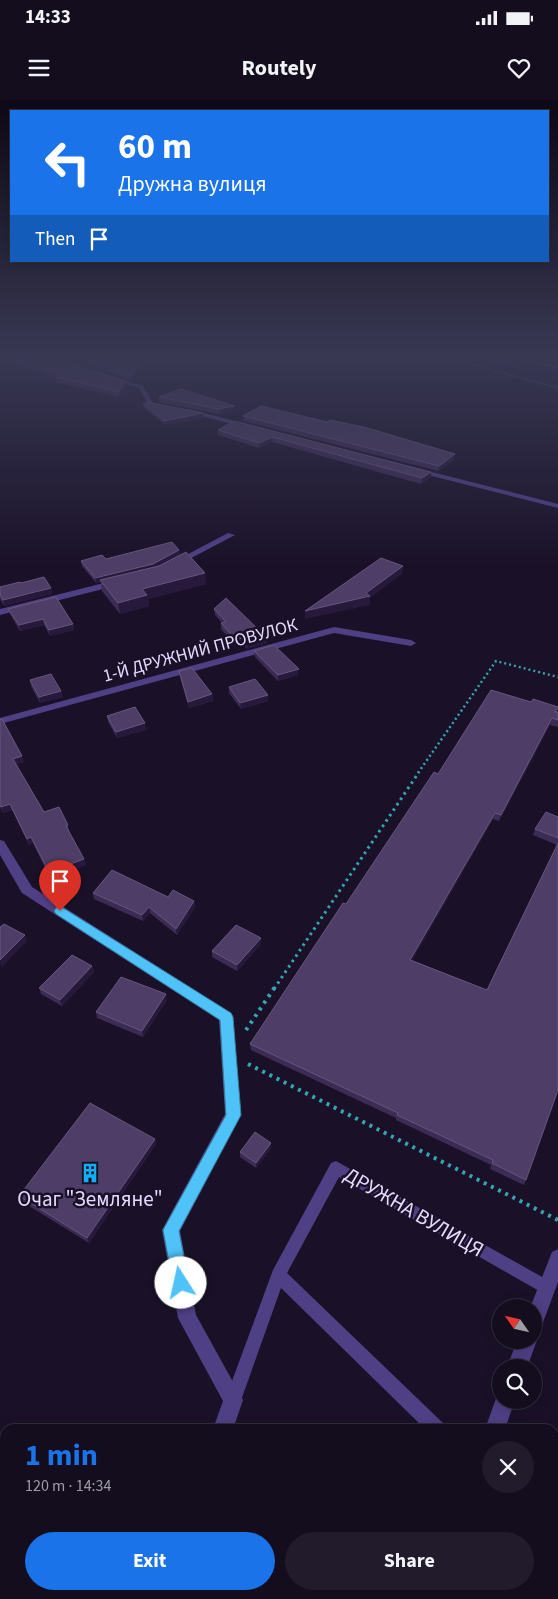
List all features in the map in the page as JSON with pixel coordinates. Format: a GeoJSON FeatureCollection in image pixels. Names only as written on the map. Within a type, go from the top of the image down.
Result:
{"type":"FeatureCollection","features":[{"type":"Feature","properties":{"kind":"street"},"geometry":{"type":"LineString","coordinates":[[251,426],[259,428]]}},
{"type":"Feature","properties":{"kind":"street"},"geometry":{"type":"LineString","coordinates":[[404,466],[558,506]]}},
{"type":"Feature","properties":{"kind":"street"},"geometry":{"type":"LineString","coordinates":[[165,568],[231,535]]}},
{"type":"Feature","properties":{"kind":"street"},"geometry":{"type":"LineString","coordinates":[[0,612],[129,580]]}},
{"type":"Feature","properties":{"kind":"street","name":"1-Й ДРУЖНИЙ ПРОВУЛОК"},"geometry":{"type":"LineString","coordinates":[[0,722],[334,630],[410,643]]}},
{"type":"Feature","properties":{"kind":"street"},"geometry":{"type":"LineString","coordinates":[[0,844],[27,890],[226,1017],[233,1115],[171,1230],[188,1318],[233,1400]]}},
{"type":"Feature","properties":{"kind":"street"},"geometry":{"type":"LineString","coordinates":[[542,1299],[558,1258]]}},
{"type":"Feature","properties":{"kind":"street","name":"ДРУЖНА ВУЛИЦЯ"},"geometry":{"type":"LineString","coordinates":[[225,1424],[233,1400]]}},
{"type":"Feature","properties":{"kind":"street"},"geometry":{"type":"LineString","coordinates":[[497,1424],[502,1409]]}},
{"type":"Feature","properties":{"kind":"lane","name":"ДРУЖНА ВУЛИЦЯ"},"geometry":{"type":"LineString","coordinates":[[233,1400],[278,1275],[336,1168],[546,1287]]}},
{"type":"Feature","properties":{"kind":"lane"},"geometry":{"type":"LineString","coordinates":[[278,1275],[432,1424]]}},
{"type":"Feature","properties":{"kind":"path"},"geometry":{"type":"LineString","coordinates":[[558,677],[496,661],[229,1055],[558,1220]]}},
{"type":"Feature","properties":{"kind":"building"},"geometry":{"type":"Polygon","coordinates":[[[225,426],[253,426],[431,472],[422,478],[272,437],[259,443],[218,430],[225,426]]]}},
{"type":"Feature","properties":{"kind":"building"},"geometry":{"type":"Polygon","coordinates":[[[282,426],[359,426],[455,454],[439,466],[282,426]]]}},
{"type":"Feature","properties":{"kind":"building"},"geometry":{"type":"Polygon","coordinates":[[[172,542],[179,550],[153,564],[95,578],[81,561],[102,555],[106,559],[172,542]]]}},
{"type":"Feature","properties":{"kind":"building"},"geometry":{"type":"Polygon","coordinates":[[[186,552],[205,573],[142,589],[147,595],[118,603],[100,580],[159,566],[186,552]]]}},
{"type":"Feature","properties":{"kind":"building"},"geometry":{"type":"Polygon","coordinates":[[[381,558],[403,566],[366,593],[370,596],[305,611],[381,558]]]}},
{"type":"Feature","properties":{"kind":"building"},"geometry":{"type":"Polygon","coordinates":[[[44,577],[51,588],[3,600],[0,595],[0,587],[44,577]]]}},
{"type":"Feature","properties":{"kind":"building"},"geometry":{"type":"Polygon","coordinates":[[[56,597],[73,624],[49,630],[43,619],[19,625],[8,609],[56,597]]]}},
{"type":"Feature","properties":{"kind":"building"},"geometry":{"type":"Polygon","coordinates":[[[226,598],[267,638],[247,643],[242,638],[236,640],[221,623],[226,622],[214,609],[226,598]]]}},
{"type":"Feature","properties":{"kind":"building"},"geometry":{"type":"Polygon","coordinates":[[[274,645],[299,669],[278,675],[254,651],[274,645]]]}},
{"type":"Feature","properties":{"kind":"building"},"geometry":{"type":"Polygon","coordinates":[[[192,668],[212,694],[188,702],[179,671],[192,668]]]}},
{"type":"Feature","properties":{"kind":"building"},"geometry":{"type":"Polygon","coordinates":[[[51,674],[61,691],[39,697],[30,680],[51,674]]]}},
{"type":"Feature","properties":{"kind":"building"},"geometry":{"type":"Polygon","coordinates":[[[255,679],[268,695],[240,703],[229,687],[255,679]]]}},
{"type":"Feature","properties":{"kind":"building"},"geometry":{"type":"Polygon","coordinates":[[[491,690],[531,702],[533,699],[558,707],[555,712],[558,712],[558,720],[552,718],[501,815],[495,813],[410,960],[487,990],[558,843],[558,1090],[526,1180],[492,1163],[493,1160],[397,1115],[398,1113],[250,1044],[343,903],[346,904],[434,772],[438,774],[491,690]]]}},
{"type":"Feature","properties":{"kind":"building"},"geometry":{"type":"Polygon","coordinates":[[[135,707],[145,723],[116,732],[107,716],[135,707]]]}},
{"type":"Feature","properties":{"kind":"building"},"geometry":{"type":"Polygon","coordinates":[[[0,719],[2,719],[22,756],[13,759],[44,812],[59,807],[68,825],[66,826],[84,859],[49,872],[31,837],[27,839],[10,804],[1,807],[0,719]]]}},
{"type":"Feature","properties":{"kind":"building"},"geometry":{"type":"Polygon","coordinates":[[[546,812],[558,817],[558,838],[535,829],[546,812]]]}},
{"type":"Feature","properties":{"kind":"building"},"geometry":{"type":"Polygon","coordinates":[[[112,870],[168,897],[173,890],[194,901],[176,929],[149,907],[142,915],[93,893],[112,870]]]}},
{"type":"Feature","properties":{"kind":"building"},"geometry":{"type":"Polygon","coordinates":[[[4,924],[25,935],[0,960],[0,927],[4,924]]]}},
{"type":"Feature","properties":{"kind":"building"},"geometry":{"type":"Polygon","coordinates":[[[236,925],[261,938],[237,965],[212,951],[236,925]]]}},
{"type":"Feature","properties":{"kind":"building"},"geometry":{"type":"Polygon","coordinates":[[[72,955],[92,966],[60,1000],[39,988],[72,955]]]}},
{"type":"Feature","properties":{"kind":"building"},"geometry":{"type":"Polygon","coordinates":[[[121,977],[166,994],[142,1031],[96,1012],[121,977]]]}},
{"type":"Feature","properties":{"kind":"building","name":"Очаг \"Земляне\""},"geometry":{"type":"Polygon","coordinates":[[[90,1103],[155,1139],[87,1238],[19,1196],[90,1103]]]}},
{"type":"Feature","properties":{"kind":"building"},"geometry":{"type":"Polygon","coordinates":[[[255,1132],[271,1143],[256,1163],[240,1152],[255,1132]]]}},
{"type":"Feature","properties":{"kind":"place","name":"Очаг \"Земляне\""},"geometry":{"type":"Point","coordinates":[90,1173]}},
{"type":"Feature","properties":{"kind":"route"},"geometry":{"type":"LineString","coordinates":[[60,911],[226,1017],[233,1115],[171,1230],[181,1283]]}}]}
